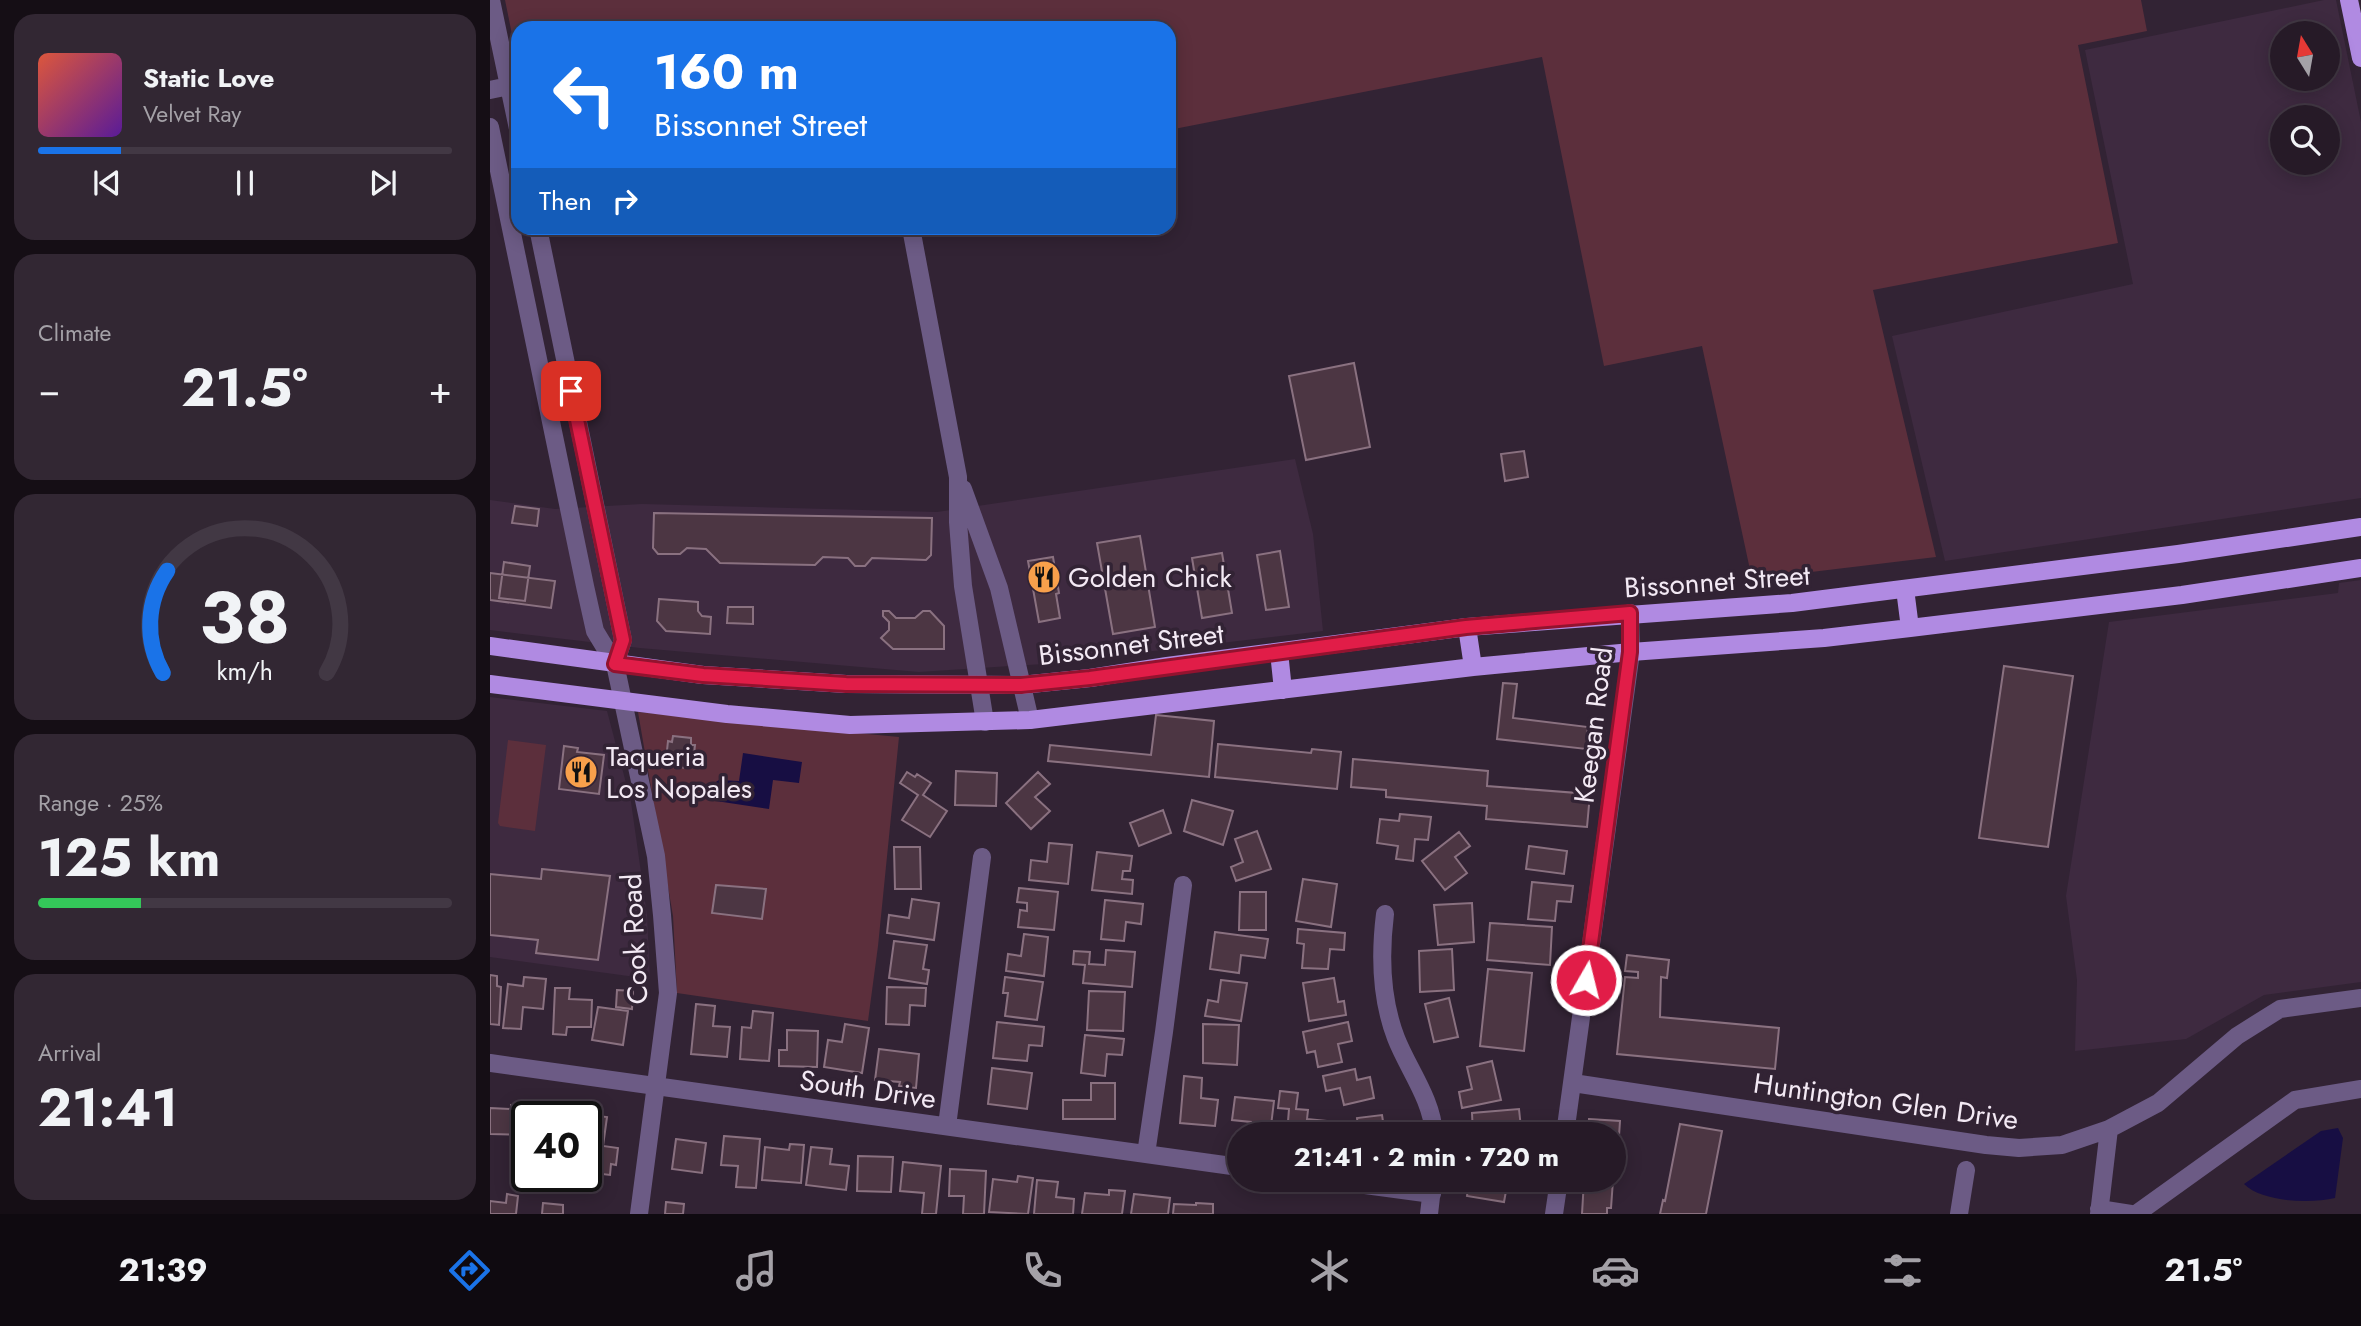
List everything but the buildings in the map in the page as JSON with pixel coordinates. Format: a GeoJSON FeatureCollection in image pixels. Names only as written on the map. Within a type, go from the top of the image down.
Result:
{"type":"FeatureCollection","features":[{"type":"Feature","properties":{"kind":"main road"},"geometry":{"type":"LineString","coordinates":[[2348,0],[2361,58]]}},
{"type":"Feature","properties":{"kind":"main road","name":"Bissonnet Street"},"geometry":{"type":"LineString","coordinates":[[490,646],[615,664],[745,678],[846,684],[1021,685],[1466,627],[1792,603],[2178,554],[2361,527]]}},
{"type":"Feature","properties":{"kind":"main road"},"geometry":{"type":"LineString","coordinates":[[490,684],[624,702],[849,725],[1030,720],[1473,667],[1824,638],[2182,595],[2361,568]]}},
{"type":"Feature","properties":{"kind":"main road"},"geometry":{"type":"LineString","coordinates":[[1905,589],[1910,628]]}},
{"type":"Feature","properties":{"kind":"main road"},"geometry":{"type":"LineString","coordinates":[[1466,627],[1473,667]]}},
{"type":"Feature","properties":{"kind":"main road"},"geometry":{"type":"LineString","coordinates":[[1279,652],[1283,690]]}},
{"type":"Feature","properties":{"kind":"street"},"geometry":{"type":"LineString","coordinates":[[491,0],[511,96]]}},
{"type":"Feature","properties":{"kind":"street"},"geometry":{"type":"LineString","coordinates":[[490,90],[509,86]]}},
{"type":"Feature","properties":{"kind":"street","name":"Cook Road"},"geometry":{"type":"LineString","coordinates":[[490,127],[511,228]]}},
{"type":"Feature","properties":{"kind":"street","name":"Cook Road"},"geometry":{"type":"LineString","coordinates":[[513,235],[595,631],[615,664],[656,856],[668,993],[639,1214]]}},
{"type":"Feature","properties":{"kind":"street","name":"Cook Road"},"geometry":{"type":"LineString","coordinates":[[539,235],[620,618],[623,640],[615,664]]}},
{"type":"Feature","properties":{"kind":"street"},"geometry":{"type":"LineString","coordinates":[[912,235],[958,477],[999,588],[1030,720]]}},
{"type":"Feature","properties":{"kind":"street"},"geometry":{"type":"LineString","coordinates":[[958,477],[963,586],[985,722]]}},
{"type":"Feature","properties":{"kind":"street","name":"Keegan Road"},"geometry":{"type":"LineString","coordinates":[[1567,1122],[1630,652],[1630,613]]}},
{"type":"Feature","properties":{"kind":"street"},"geometry":{"type":"LineString","coordinates":[[947,1126],[982,857]]}},
{"type":"Feature","properties":{"kind":"street"},"geometry":{"type":"LineString","coordinates":[[1146,1154],[1182,885]]}},
{"type":"Feature","properties":{"kind":"street"},"geometry":{"type":"LineString","coordinates":[[1385,914],[1381,946],[1385,990],[1396,1037],[1420,1086],[1432,1122]]}},
{"type":"Feature","properties":{"kind":"street","name":"Huntington Glen Drive"},"geometry":{"type":"LineString","coordinates":[[1573,1083],[1986,1145],[2019,1148],[2062,1145],[2109,1129],[2158,1103],[2237,1036],[2280,1009],[2361,998]]}},
{"type":"Feature","properties":{"kind":"street","name":"South Drive"},"geometry":{"type":"LineString","coordinates":[[490,1063],[1227,1165]]}},
{"type":"Feature","properties":{"kind":"street"},"geometry":{"type":"LineString","coordinates":[[2109,1129],[2099,1212],[2134,1214],[2295,1100],[2361,1089]]}},
{"type":"Feature","properties":{"kind":"street"},"geometry":{"type":"LineString","coordinates":[[1959,1214],[1966,1170]]}},
{"type":"Feature","properties":{"kind":"street"},"geometry":{"type":"LineString","coordinates":[[1429,1214],[1431,1192]]}},
{"type":"Feature","properties":{"kind":"street"},"geometry":{"type":"LineString","coordinates":[[1554,1214],[1557,1192]]}},
{"type":"Feature","properties":{"kind":"shaded area"},"geometry":{"type":"Polygon","coordinates":[[[505,0],[2141,0],[2147,31],[2078,45],[2118,243],[1873,290],[1936,557],[1752,579],[1702,346],[1604,366],[1542,57],[1176,129],[1176,21],[511,21],[511,30],[505,0]]]}},
{"type":"Feature","properties":{"kind":"shaded area"},"geometry":{"type":"Polygon","coordinates":[[[2324,0],[2336,0],[2361,122],[2361,498],[1945,561],[1892,336],[2133,284],[2085,50],[2324,0]]]}},
{"type":"Feature","properties":{"kind":"shaded area"},"geometry":{"type":"Polygon","coordinates":[[[1295,459],[1313,534],[1323,631],[1043,664],[919,672],[640,648],[490,630],[490,500],[555,509],[642,504],[937,512],[1295,459]]]}},
{"type":"Feature","properties":{"kind":"shaded area"},"geometry":{"type":"Polygon","coordinates":[[[2361,580],[2361,982],[2264,995],[2186,1039],[2075,1051],[2077,980],[2066,896],[2109,622],[2338,593],[2339,583],[2361,580]]]}},
{"type":"Feature","properties":{"kind":"shaded area"},"geometry":{"type":"Polygon","coordinates":[[[490,697],[607,711],[631,802],[647,915],[650,979],[490,957],[490,697]]]}},
{"type":"Feature","properties":{"kind":"shaded area"},"geometry":{"type":"Polygon","coordinates":[[[638,712],[899,737],[868,1021],[677,993],[673,916],[638,712]]]}},
{"type":"Feature","properties":{"kind":"shaded area"},"geometry":{"type":"Polygon","coordinates":[[[508,740],[546,745],[535,831],[500,826],[498,823],[508,740]]]}},
{"type":"Feature","properties":{"kind":"shaded area"},"geometry":{"type":"Polygon","coordinates":[[[743,753],[802,762],[799,783],[773,780],[769,809],[716,801],[710,794],[711,785],[719,780],[739,781],[743,753]]]}},
{"type":"Feature","properties":{"kind":"shaded area"},"geometry":{"type":"Polygon","coordinates":[[[2338,1128],[2343,1138],[2335,1198],[2313,1201],[2274,1198],[2262,1195],[2244,1184],[2321,1131],[2338,1128]]]}},
{"type":"Feature","properties":{"kind":"place","name":"Golden Chick"},"geometry":{"type":"Point","coordinates":[1044,577]}},
{"type":"Feature","properties":{"kind":"place","name":"Taqueria Los Nopales"},"geometry":{"type":"Point","coordinates":[581,772]}},
{"type":"Feature","properties":{"kind":"route"},"geometry":{"type":"LineString","coordinates":[[571,391],[623,640],[615,664],[703,675],[846,684],[1021,685],[1466,627],[1630,613],[1630,652],[1586,980]]}}]}
